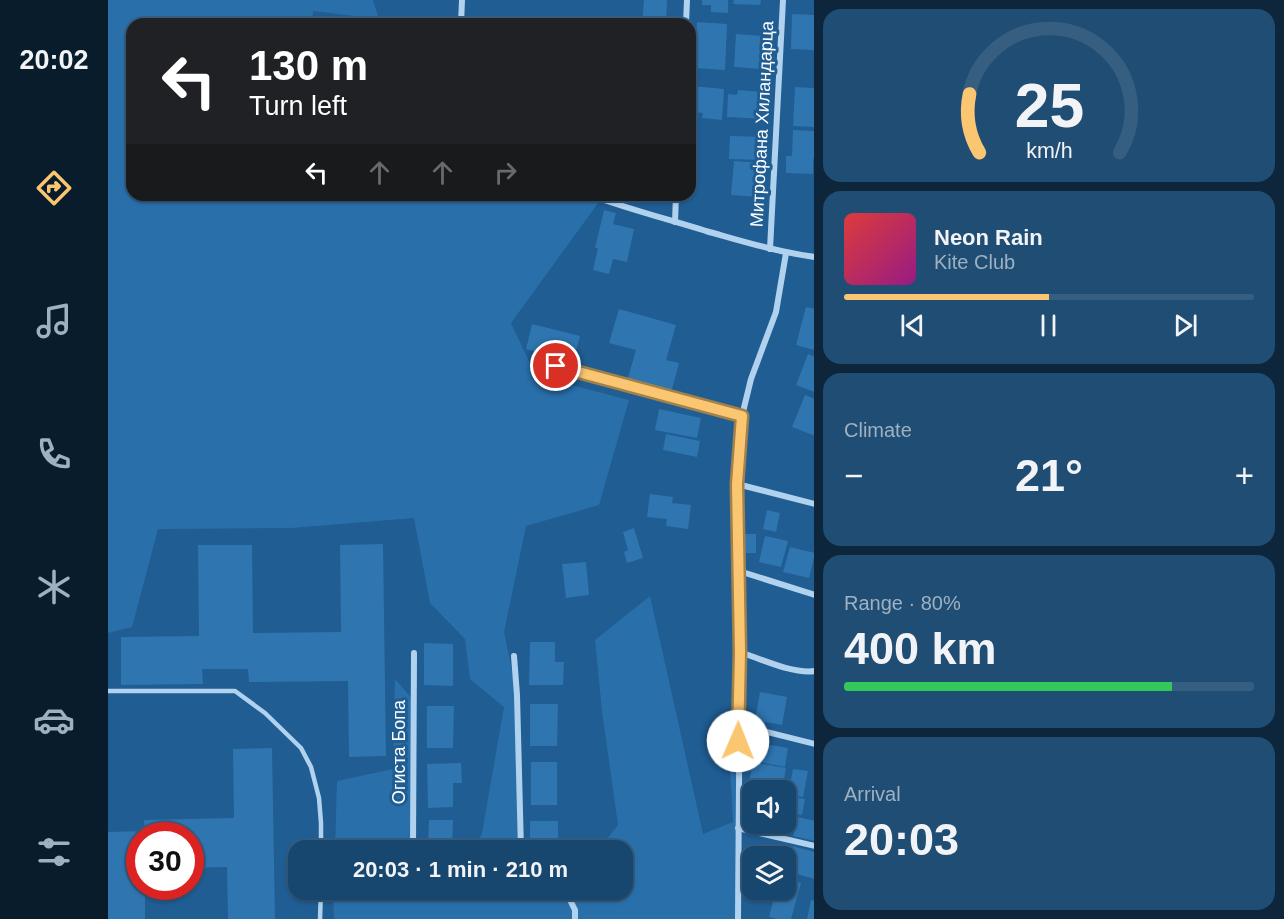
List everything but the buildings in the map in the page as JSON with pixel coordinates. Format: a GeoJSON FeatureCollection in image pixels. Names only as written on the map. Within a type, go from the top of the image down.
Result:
{"type":"FeatureCollection","features":[{"type":"Feature","properties":{"kind":"street"},"geometry":{"type":"LineString","coordinates":[[461,18],[462,0]]}},
{"type":"Feature","properties":{"kind":"street"},"geometry":{"type":"LineString","coordinates":[[686,18],[687,0]]}},
{"type":"Feature","properties":{"kind":"street","name":"Митрофана Хиландарца"},"geometry":{"type":"LineString","coordinates":[[770,249],[783,0]]}},
{"type":"Feature","properties":{"kind":"street"},"geometry":{"type":"LineString","coordinates":[[609,201],[770,249],[814,257]]}},
{"type":"Feature","properties":{"kind":"street"},"geometry":{"type":"LineString","coordinates":[[675,222],[676,201]]}},
{"type":"Feature","properties":{"kind":"street"},"geometry":{"type":"LineString","coordinates":[[738,919],[740,652],[737,484],[742,416],[751,378],[776,312],[786,253]]}},
{"type":"Feature","properties":{"kind":"street"},"geometry":{"type":"LineString","coordinates":[[737,484],[814,504]]}},
{"type":"Feature","properties":{"kind":"street"},"geometry":{"type":"LineString","coordinates":[[739,570],[814,596]]}},
{"type":"Feature","properties":{"kind":"street"},"geometry":{"type":"LineString","coordinates":[[740,652],[788,668],[814,671]]}},
{"type":"Feature","properties":{"kind":"street","name":"Огиста Бопа"},"geometry":{"type":"LineString","coordinates":[[413,840],[414,653]]}},
{"type":"Feature","properties":{"kind":"street"},"geometry":{"type":"LineString","coordinates":[[514,656],[521,840]]}},
{"type":"Feature","properties":{"kind":"street"},"geometry":{"type":"LineString","coordinates":[[739,724],[814,744]]}},
{"type":"Feature","properties":{"kind":"street"},"geometry":{"type":"LineString","coordinates":[[738,828],[814,846]]}},
{"type":"Feature","properties":{"kind":"street"},"geometry":{"type":"LineString","coordinates":[[570,900],[575,919]]}},
{"type":"Feature","properties":{"kind":"lane"},"geometry":{"type":"LineString","coordinates":[[556,366],[742,416]]}},
{"type":"Feature","properties":{"kind":"lane"},"geometry":{"type":"LineString","coordinates":[[108,690],[235,691],[265,713],[301,748],[311,767],[319,798],[321,840]]}},
{"type":"Feature","properties":{"kind":"lane"},"geometry":{"type":"LineString","coordinates":[[320,919],[321,900]]}},
{"type":"Feature","properties":{"kind":"shaded area"},"geometry":{"type":"Polygon","coordinates":[[[108,0],[373,0],[379,18],[313,11],[312,18],[126,18],[126,201],[600,201],[511,323],[536,376],[629,400],[599,505],[526,526],[504,632],[517,695],[521,840],[480,840],[504,707],[470,679],[465,639],[430,603],[414,518],[291,528],[158,529],[132,627],[108,633],[108,0]]]}},
{"type":"Feature","properties":{"kind":"shaded area"},"geometry":{"type":"Polygon","coordinates":[[[650,596],[703,834],[733,822],[728,730],[738,741],[739,919],[334,919],[333,900],[633,900],[633,840],[606,840],[618,825],[602,711],[595,640],[650,596]]]}},
{"type":"Feature","properties":{"kind":"shaded area"},"geometry":{"type":"Polygon","coordinates":[[[395,679],[414,701],[413,840],[335,840],[337,781],[393,769],[395,679]]]}},
{"type":"Feature","properties":{"kind":"route"},"geometry":{"type":"LineString","coordinates":[[556,366],[742,416],[737,484],[740,652],[738,741]]}}]}
